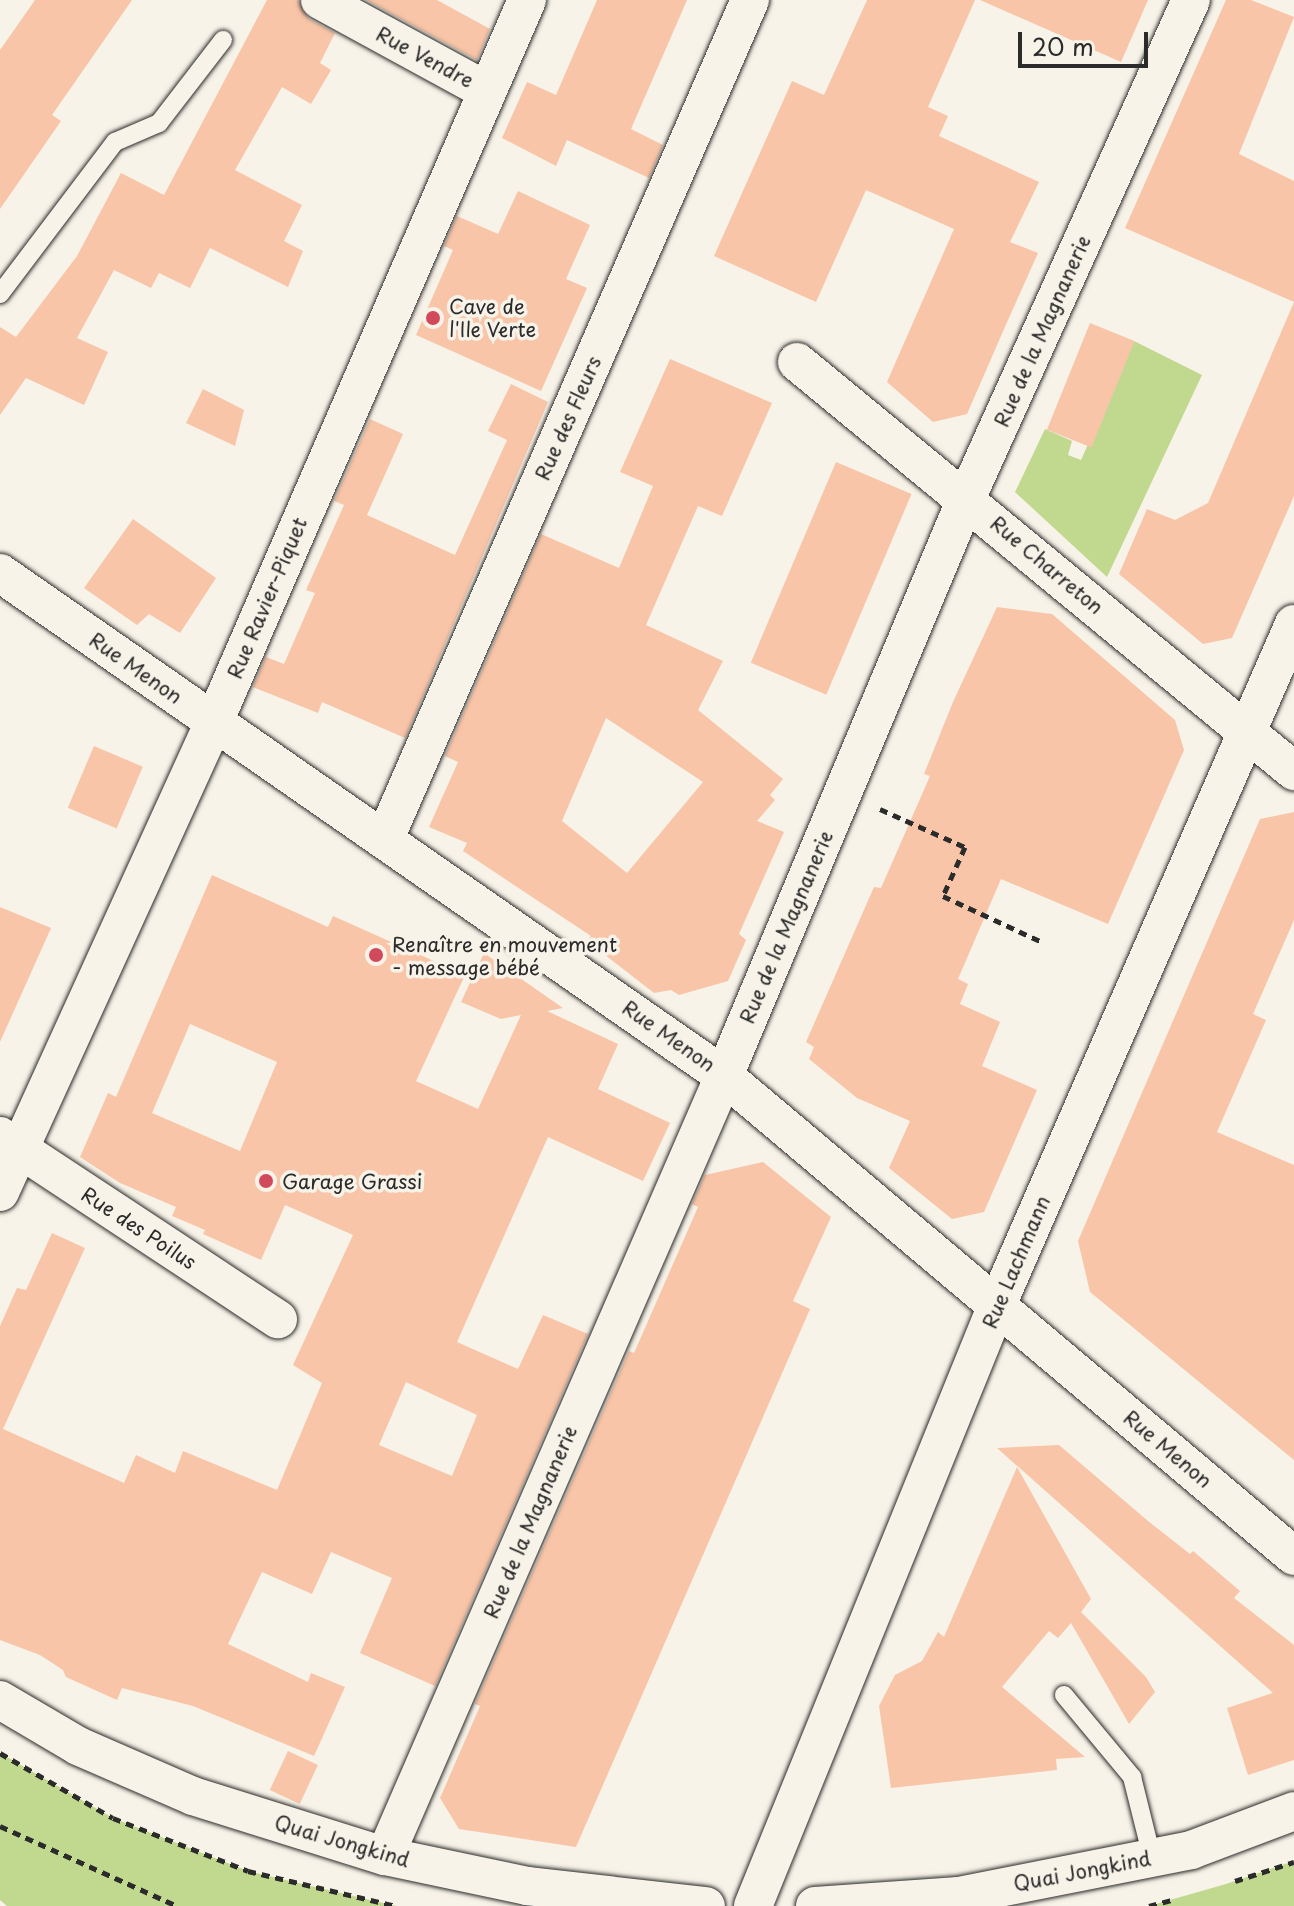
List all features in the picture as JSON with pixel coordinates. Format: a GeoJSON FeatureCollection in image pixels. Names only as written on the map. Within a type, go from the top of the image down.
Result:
{"type":"FeatureCollection","features":[{"type":"Feature","properties":{"kind":"street","name":"Rue Vendre"},"geometry":{"type":"LineString","coordinates":[[320,0],[487,91]]}},
{"type":"Feature","properties":{"kind":"street","name":"Rue Ravier-Piquet"},"geometry":{"type":"LineString","coordinates":[[0,1192],[9,1142],[214,722],[527,0]]}},
{"type":"Feature","properties":{"kind":"street","name":"Rue des Fleurs"},"geometry":{"type":"LineString","coordinates":[[386,836],[750,0]]}},
{"type":"Feature","properties":{"kind":"street","name":"Rue de la Magnanerie"},"geometry":{"type":"LineString","coordinates":[[385,1856],[724,1076],[966,499],[1191,0]]}},
{"type":"Feature","properties":{"kind":"street","name":"Rue Charreton"},"geometry":{"type":"LineString","coordinates":[[797,362],[1294,771]]}},
{"type":"Feature","properties":{"kind":"street","name":"Rue Menon"},"geometry":{"type":"LineString","coordinates":[[0,573],[214,722],[386,836],[724,1076],[1294,1556]]}},
{"type":"Feature","properties":{"kind":"street","name":"Rue Lachmann"},"geometry":{"type":"LineString","coordinates":[[753,1906],[997,1305],[1294,624]]}},
{"type":"Feature","properties":{"kind":"street","name":"Rue des Poilus"},"geometry":{"type":"LineString","coordinates":[[9,1142],[278,1319]]}},
{"type":"Feature","properties":{"kind":"street","name":"Quai Jongkind"},"geometry":{"type":"LineString","coordinates":[[0,1700],[78,1746],[193,1796],[385,1856],[527,1886],[706,1906]]}},
{"type":"Feature","properties":{"kind":"street","name":"Quai Jongkind"},"geometry":{"type":"LineString","coordinates":[[815,1906],[959,1896],[1191,1850],[1294,1811]]}},
{"type":"Feature","properties":{"kind":"lane"},"geometry":{"type":"LineString","coordinates":[[0,294],[115,142],[159,123],[223,40]]}},
{"type":"Feature","properties":{"kind":"lane"},"geometry":{"type":"LineString","coordinates":[[1064,1695],[1132,1777],[1152,1857]]}},
{"type":"Feature","properties":{"kind":"path"},"geometry":{"type":"LineString","coordinates":[[905,822],[965,847],[943,896],[1040,941]]}},
{"type":"Feature","properties":{"kind":"path"},"geometry":{"type":"LineString","coordinates":[[0,1826],[177,1906]]}},
{"type":"Feature","properties":{"kind":"green space"},"geometry":{"type":"Polygon","coordinates":[[[1134,341],[1202,375],[1107,577],[1015,492],[1045,429],[1072,441],[1068,455],[1081,460],[1134,341]]]}},
{"type":"Feature","properties":{"kind":"green space"},"geometry":{"type":"Polygon","coordinates":[[[0,1753],[113,1818],[248,1871],[396,1906],[7,1906],[0,1900],[0,1753]]]}},
{"type":"Feature","properties":{"kind":"green space"},"geometry":{"type":"Polygon","coordinates":[[[1294,1861],[1294,1906],[1149,1906],[1226,1884],[1294,1861]]]}},
{"type":"Feature","properties":{"kind":"building"},"geometry":{"type":"Polygon","coordinates":[[[35,0],[132,0],[52,115],[61,121],[0,209],[0,50],[35,0]]]}},
{"type":"Feature","properties":{"kind":"building"},"geometry":{"type":"Polygon","coordinates":[[[267,0],[298,0],[309,19],[335,33],[320,63],[331,70],[311,104],[282,87],[235,170],[302,205],[284,241],[303,251],[288,287],[210,248],[190,288],[159,273],[151,288],[114,270],[77,338],[108,352],[84,405],[26,378],[0,415],[0,327],[16,337],[77,256],[121,173],[164,195],[267,0]]]}},
{"type":"Feature","properties":{"kind":"building"},"geometry":{"type":"Polygon","coordinates":[[[366,0],[437,0],[490,29],[477,60],[366,0]]]}},
{"type":"Feature","properties":{"kind":"building"},"geometry":{"type":"Polygon","coordinates":[[[597,0],[687,0],[631,129],[663,145],[649,178],[567,140],[556,166],[502,138],[527,82],[556,95],[597,0]]]}},
{"type":"Feature","properties":{"kind":"building"},"geometry":{"type":"Polygon","coordinates":[[[867,0],[975,0],[928,107],[948,116],[939,136],[1039,182],[1010,242],[1038,253],[967,414],[933,422],[887,382],[954,229],[866,190],[816,302],[714,256],[792,81],[824,95],[867,0]]]}},
{"type":"Feature","properties":{"kind":"building"},"geometry":{"type":"Polygon","coordinates":[[[980,0],[1148,0],[1121,62],[980,0]]]}},
{"type":"Feature","properties":{"kind":"building"},"geometry":{"type":"Polygon","coordinates":[[[1226,0],[1251,0],[1294,17],[1239,154],[1294,181],[1294,302],[1125,228],[1226,0]]]}},
{"type":"Feature","properties":{"kind":"building"},"geometry":{"type":"Polygon","coordinates":[[[518,191],[590,225],[566,279],[587,288],[541,391],[416,335],[453,250],[444,246],[457,216],[498,234],[518,191]]]}},
{"type":"Feature","properties":{"kind":"building"},"geometry":{"type":"Polygon","coordinates":[[[1294,302],[1294,496],[1232,638],[1203,644],[1119,574],[1147,509],[1175,520],[1208,503],[1294,302]]]}},
{"type":"Feature","properties":{"kind":"building"},"geometry":{"type":"Polygon","coordinates":[[[1090,323],[1135,341],[1091,448],[1047,430],[1090,323]]]}},
{"type":"Feature","properties":{"kind":"building"},"geometry":{"type":"Polygon","coordinates":[[[670,359],[772,403],[722,516],[698,506],[646,625],[723,661],[698,710],[783,779],[770,795],[775,800],[757,821],[784,832],[739,934],[746,940],[728,981],[679,995],[671,990],[654,993],[587,941],[591,936],[463,851],[467,843],[429,827],[458,762],[445,756],[541,534],[619,568],[653,486],[620,472],[670,359]],[[606,718],[562,821],[627,873],[703,782],[606,718]]]}},
{"type":"Feature","properties":{"kind":"building"},"geometry":{"type":"Polygon","coordinates":[[[511,384],[548,402],[405,738],[322,702],[318,713],[253,687],[266,657],[284,664],[315,593],[306,590],[344,505],[334,501],[370,419],[403,434],[367,515],[455,555],[507,440],[488,431],[511,384]]]}},
{"type":"Feature","properties":{"kind":"building"},"geometry":{"type":"Polygon","coordinates":[[[203,389],[244,410],[235,446],[186,423],[203,389]]]}},
{"type":"Feature","properties":{"kind":"building"},"geometry":{"type":"Polygon","coordinates":[[[836,462],[911,494],[826,695],[751,663],[836,462]]]}},
{"type":"Feature","properties":{"kind":"building"},"geometry":{"type":"Polygon","coordinates":[[[133,519],[216,578],[180,633],[149,614],[137,625],[84,588],[133,519]]]}},
{"type":"Feature","properties":{"kind":"building"},"geometry":{"type":"Polygon","coordinates":[[[997,607],[1052,614],[1175,720],[1184,750],[1108,924],[1001,879],[958,979],[968,984],[960,1004],[1000,1022],[982,1066],[1037,1090],[984,1212],[952,1219],[889,1168],[910,1121],[857,1098],[809,1059],[814,1047],[806,1042],[874,887],[881,888],[930,776],[924,774],[953,702],[997,607]]]}},
{"type":"Feature","properties":{"kind":"building"},"geometry":{"type":"Polygon","coordinates":[[[94,746],[143,767],[117,828],[68,808],[94,746]]]}},
{"type":"Feature","properties":{"kind":"building"},"geometry":{"type":"Polygon","coordinates":[[[1294,812],[1294,920],[1253,1014],[1266,1020],[1217,1132],[1294,1165],[1294,1460],[1090,1292],[1078,1241],[1260,819],[1294,812]]]}},
{"type":"Feature","properties":{"kind":"building"},"geometry":{"type":"Polygon","coordinates":[[[212,875],[328,927],[333,916],[465,975],[416,1081],[478,1109],[521,1015],[501,1019],[461,1002],[484,953],[563,1008],[547,1011],[618,1044],[598,1089],[670,1123],[643,1181],[548,1137],[457,1342],[518,1369],[543,1315],[588,1334],[435,1686],[360,1653],[392,1578],[331,1552],[312,1594],[262,1572],[228,1644],[308,1682],[311,1673],[345,1687],[314,1756],[193,1706],[122,1688],[117,1700],[66,1677],[63,1670],[40,1655],[0,1640],[0,1326],[17,1288],[26,1290],[52,1233],[85,1248],[3,1429],[124,1483],[136,1455],[175,1473],[183,1451],[277,1490],[322,1383],[293,1365],[353,1235],[285,1205],[261,1260],[172,1216],[176,1207],[120,1183],[80,1157],[108,1093],[116,1097],[212,875]],[[190,1024],[152,1113],[240,1151],[277,1062],[190,1024]],[[406,1382],[379,1445],[452,1476],[477,1415],[406,1382]]]}},
{"type":"Feature","properties":{"kind":"building"},"geometry":{"type":"Polygon","coordinates":[[[0,907],[51,928],[0,1042],[0,907]]]}},
{"type":"Feature","properties":{"kind":"building"},"geometry":{"type":"Polygon","coordinates":[[[763,1162],[831,1217],[793,1301],[810,1309],[576,1847],[459,1829],[440,1798],[480,1706],[475,1704],[629,1351],[634,1353],[698,1207],[692,1204],[705,1175],[763,1162]]]}},
{"type":"Feature","properties":{"kind":"building"},"geometry":{"type":"Polygon","coordinates":[[[1059,1445],[1148,1521],[1190,1554],[1193,1551],[1240,1591],[1234,1598],[1294,1645],[1294,1760],[1248,1775],[1227,1708],[1273,1693],[997,1448],[1059,1445]]]}},
{"type":"Feature","properties":{"kind":"building"},"geometry":{"type":"Polygon","coordinates":[[[1017,1467],[1091,1599],[1081,1612],[1146,1677],[1155,1692],[1129,1724],[1071,1623],[1058,1638],[1049,1631],[1002,1687],[1085,1757],[1056,1759],[1057,1770],[891,1788],[879,1706],[895,1675],[922,1661],[938,1632],[944,1637],[1017,1467]]]}},
{"type":"Feature","properties":{"kind":"building"},"geometry":{"type":"Polygon","coordinates":[[[288,1751],[318,1765],[300,1804],[270,1790],[288,1751]]]}},
{"type":"Feature","properties":{"kind":"place","name":"Cave de l'Ile Verte"},"geometry":{"type":"Point","coordinates":[433,318]}},
{"type":"Feature","properties":{"kind":"place","name":"Renaître en mouvement - message bébé"},"geometry":{"type":"Point","coordinates":[376,955]}},
{"type":"Feature","properties":{"kind":"place","name":"Garage Grassi"},"geometry":{"type":"Point","coordinates":[266,1181]}}]}
